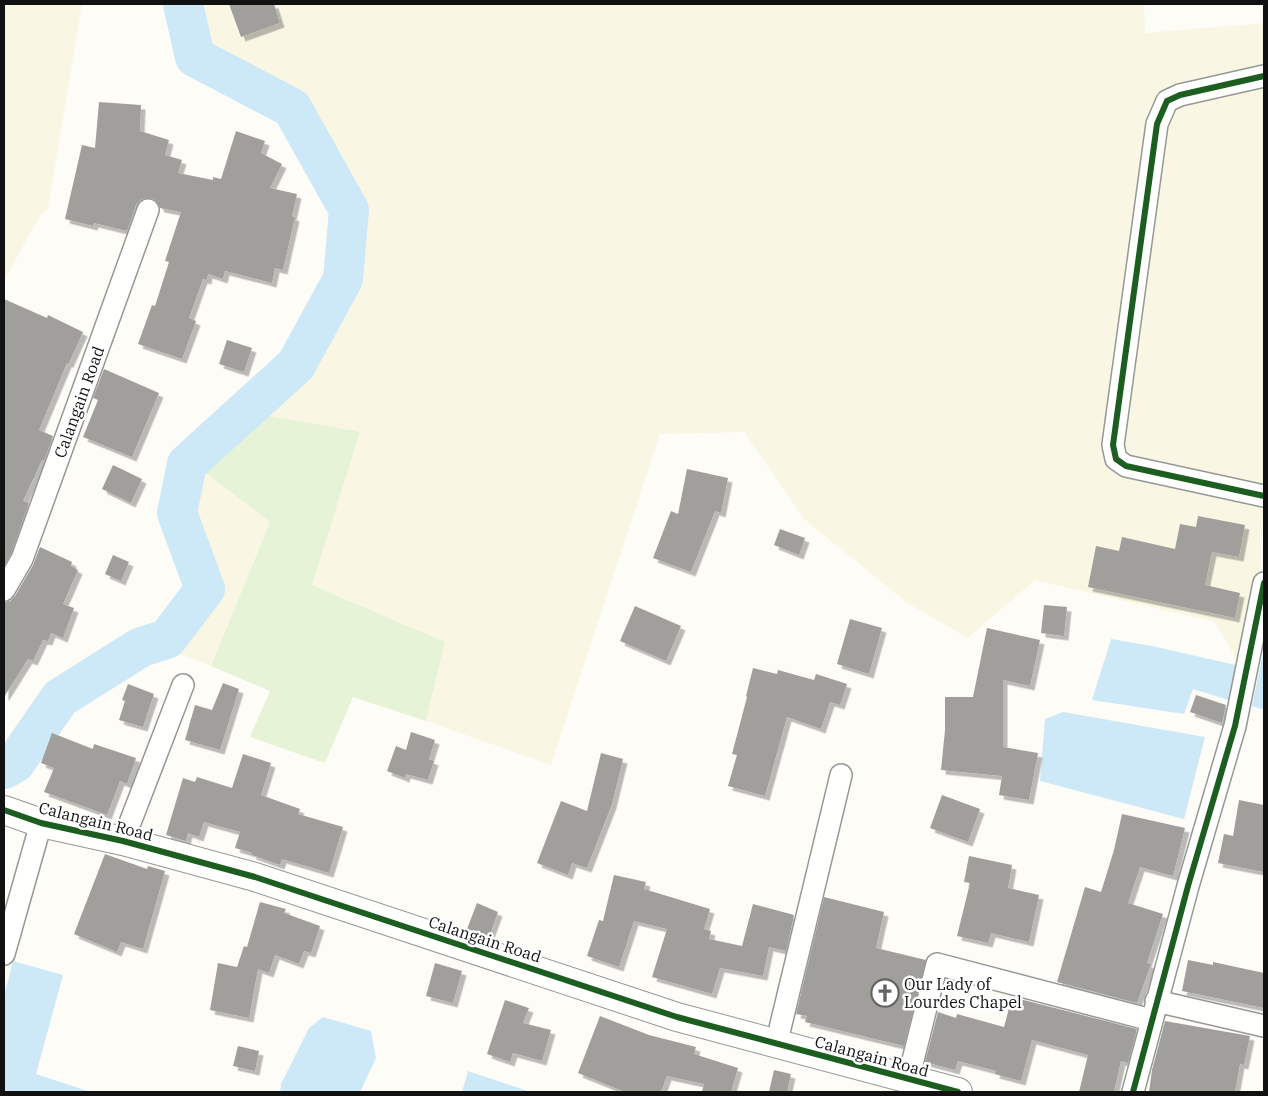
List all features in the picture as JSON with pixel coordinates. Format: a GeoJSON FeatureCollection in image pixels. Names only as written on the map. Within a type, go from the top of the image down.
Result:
{"type":"FeatureCollection","features":[{"type":"Feature","properties":{"kind":"street"},"geometry":{"type":"LineString","coordinates":[[1264,76],[1180,95],[1167,102],[1157,124],[1113,445],[1116,459],[1126,466],[1264,496]]}},
{"type":"Feature","properties":{"kind":"street","name":"Calangain Road"},"geometry":{"type":"LineString","coordinates":[[4,590],[22,559],[148,210]]}},
{"type":"Feature","properties":{"kind":"street"},"geometry":{"type":"LineString","coordinates":[[1133,1092],[1154,1010],[1235,726],[1264,583]]}},
{"type":"Feature","properties":{"kind":"street"},"geometry":{"type":"LineString","coordinates":[[123,841],[183,685]]}},
{"type":"Feature","properties":{"kind":"street"},"geometry":{"type":"LineString","coordinates":[[776,1045],[841,775]]}},
{"type":"Feature","properties":{"kind":"street","name":"Calangain Road"},"geometry":{"type":"LineString","coordinates":[[4,810],[41,823],[123,841],[255,877],[677,1017],[776,1045],[958,1092]]}},
{"type":"Feature","properties":{"kind":"street"},"geometry":{"type":"LineString","coordinates":[[4,954],[41,823]]}},
{"type":"Feature","properties":{"kind":"street"},"geometry":{"type":"LineString","coordinates":[[908,1080],[938,964],[1154,1010],[1264,1026]]}},
{"type":"Feature","properties":{"kind":"shaded area"},"geometry":{"type":"Polygon","coordinates":[[[4,4],[82,4],[48,209],[39,217],[4,281],[4,4]]]}},
{"type":"Feature","properties":{"kind":"shaded area"},"geometry":{"type":"Polygon","coordinates":[[[199,4],[1144,4],[1145,33],[1264,23],[1264,492],[1261,562],[1240,666],[1215,622],[1035,580],[968,638],[907,603],[804,519],[744,432],[660,434],[551,765],[426,721],[445,642],[312,585],[359,433],[259,414],[305,370],[350,280],[356,208],[299,106],[238,68],[214,50],[199,4]]]}},
{"type":"Feature","properties":{"kind":"shaded area"},"geometry":{"type":"Polygon","coordinates":[[[198,467],[270,522],[211,666],[177,653],[216,587],[187,514],[198,467]]]}},
{"type":"Feature","properties":{"kind":"green space"},"geometry":{"type":"Polygon","coordinates":[[[259,414],[360,432],[312,585],[445,642],[426,721],[353,697],[325,763],[250,737],[270,691],[211,666],[270,522],[198,467],[259,414]]]}},
{"type":"Feature","properties":{"kind":"water"},"geometry":{"type":"Polygon","coordinates":[[[1111,639],[1152,646],[1240,666],[1232,701],[1193,689],[1184,714],[1092,700],[1111,639]]]}},
{"type":"Feature","properties":{"kind":"water"},"geometry":{"type":"Polygon","coordinates":[[[1264,649],[1264,710],[1252,706],[1264,649]]]}},
{"type":"Feature","properties":{"kind":"water"},"geometry":{"type":"Polygon","coordinates":[[[1063,712],[1205,737],[1184,819],[1040,781],[1045,719],[1063,712]]]}},
{"type":"Feature","properties":{"kind":"water"},"geometry":{"type":"Polygon","coordinates":[[[13,961],[63,975],[36,1074],[91,1092],[4,1092],[4,997],[13,961]]]}},
{"type":"Feature","properties":{"kind":"water"},"geometry":{"type":"Polygon","coordinates":[[[323,1017],[371,1031],[376,1058],[360,1092],[280,1092],[281,1084],[309,1028],[323,1017]]]}},
{"type":"Feature","properties":{"kind":"water"},"geometry":{"type":"Polygon","coordinates":[[[468,1071],[531,1092],[462,1092],[468,1071]]]}},
{"type":"Feature","properties":{"kind":"building"},"geometry":{"type":"Polygon","coordinates":[[[229,4],[274,4],[280,23],[241,37],[229,4]]]}},
{"type":"Feature","properties":{"kind":"building"},"geometry":{"type":"Polygon","coordinates":[[[99,102],[141,105],[140,131],[169,140],[165,155],[182,160],[178,173],[213,180],[213,177],[221,179],[236,131],[265,141],[261,153],[282,164],[270,188],[297,194],[292,216],[295,217],[283,270],[275,268],[272,283],[225,271],[223,279],[208,274],[207,280],[203,279],[189,318],[196,321],[182,359],[138,344],[152,305],[155,306],[169,262],[165,261],[181,212],[160,208],[153,198],[146,198],[140,200],[136,205],[127,231],[94,223],[93,226],[65,219],[82,145],[95,148],[99,102]]]}},
{"type":"Feature","properties":{"kind":"building"},"geometry":{"type":"Polygon","coordinates":[[[4,299],[47,318],[48,315],[83,332],[69,363],[67,363],[39,430],[53,436],[44,461],[42,460],[23,501],[29,503],[11,554],[4,566],[4,299]]]}},
{"type":"Feature","properties":{"kind":"building"},"geometry":{"type":"Polygon","coordinates":[[[227,340],[252,348],[244,372],[219,364],[227,340]]]}},
{"type":"Feature","properties":{"kind":"building"},"geometry":{"type":"Polygon","coordinates":[[[104,369],[159,393],[132,457],[83,437],[98,400],[93,398],[104,369]]]}},
{"type":"Feature","properties":{"kind":"building"},"geometry":{"type":"Polygon","coordinates":[[[113,465],[142,479],[131,503],[102,489],[113,465]]]}},
{"type":"Feature","properties":{"kind":"building"},"geometry":{"type":"Polygon","coordinates":[[[687,469],[728,478],[721,513],[715,511],[691,572],[653,558],[671,511],[678,514],[687,469]]]}},
{"type":"Feature","properties":{"kind":"building"},"geometry":{"type":"Polygon","coordinates":[[[1198,516],[1245,525],[1239,557],[1212,552],[1205,585],[1240,593],[1235,618],[1088,587],[1096,546],[1119,551],[1122,537],[1175,549],[1180,524],[1196,527],[1198,516]]]}},
{"type":"Feature","properties":{"kind":"building"},"geometry":{"type":"Polygon","coordinates":[[[780,529],[805,538],[799,555],[774,545],[780,529]]]}},
{"type":"Feature","properties":{"kind":"building"},"geometry":{"type":"Polygon","coordinates":[[[40,547],[72,562],[71,566],[78,570],[63,604],[74,608],[63,638],[51,633],[48,641],[43,640],[33,661],[28,659],[4,697],[4,602],[10,601],[15,596],[33,565],[40,547]]]}},
{"type":"Feature","properties":{"kind":"building"},"geometry":{"type":"Polygon","coordinates":[[[113,555],[129,562],[121,581],[105,574],[113,555]]]}},
{"type":"Feature","properties":{"kind":"building"},"geometry":{"type":"Polygon","coordinates":[[[1044,605],[1067,607],[1064,636],[1041,633],[1044,605]]]}},
{"type":"Feature","properties":{"kind":"building"},"geometry":{"type":"Polygon","coordinates":[[[635,606],[681,626],[666,661],[620,641],[635,606]]]}},
{"type":"Feature","properties":{"kind":"building"},"geometry":{"type":"Polygon","coordinates":[[[850,619],[882,628],[869,674],[837,664],[850,619]]]}},
{"type":"Feature","properties":{"kind":"building"},"geometry":{"type":"Polygon","coordinates":[[[987,628],[1040,640],[1030,686],[1003,680],[1003,747],[1038,753],[1029,800],[999,795],[1002,776],[941,770],[945,730],[945,697],[973,697],[987,628]]]}},
{"type":"Feature","properties":{"kind":"building"},"geometry":{"type":"Polygon","coordinates":[[[753,668],[777,674],[778,670],[814,680],[816,674],[847,684],[840,705],[830,702],[821,729],[787,717],[765,796],[728,786],[737,755],[732,754],[753,668]]]}},
{"type":"Feature","properties":{"kind":"building"},"geometry":{"type":"Polygon","coordinates":[[[223,683],[239,689],[220,750],[185,740],[195,705],[212,710],[223,683]]]}},
{"type":"Feature","properties":{"kind":"building"},"geometry":{"type":"Polygon","coordinates":[[[128,684],[154,694],[143,727],[119,720],[125,701],[122,700],[128,684]]]}},
{"type":"Feature","properties":{"kind":"building"},"geometry":{"type":"Polygon","coordinates":[[[1196,695],[1226,705],[1222,723],[1190,712],[1196,695]]]}},
{"type":"Feature","properties":{"kind":"building"},"geometry":{"type":"Polygon","coordinates":[[[411,732],[435,740],[429,759],[434,761],[428,780],[406,774],[405,778],[387,771],[396,746],[406,750],[411,732]]]}},
{"type":"Feature","properties":{"kind":"building"},"geometry":{"type":"Polygon","coordinates":[[[52,733],[93,749],[94,744],[136,758],[127,784],[120,781],[107,815],[44,792],[54,768],[41,763],[52,733]]]}},
{"type":"Feature","properties":{"kind":"building"},"geometry":{"type":"Polygon","coordinates":[[[601,753],[623,759],[612,804],[587,868],[572,863],[568,875],[537,863],[561,801],[587,811],[601,753]]]}},
{"type":"Feature","properties":{"kind":"building"},"geometry":{"type":"Polygon","coordinates":[[[243,754],[271,763],[261,795],[300,809],[298,814],[343,827],[329,873],[282,859],[280,865],[252,855],[252,853],[235,848],[240,832],[204,822],[199,837],[188,833],[186,841],[166,835],[183,778],[195,782],[197,777],[232,788],[243,754]]]}},
{"type":"Feature","properties":{"kind":"building"},"geometry":{"type":"Polygon","coordinates":[[[942,795],[980,809],[968,842],[930,828],[942,795]]]}},
{"type":"Feature","properties":{"kind":"building"},"geometry":{"type":"Polygon","coordinates":[[[1239,800],[1264,805],[1264,872],[1218,863],[1224,834],[1233,836],[1239,800]]]}},
{"type":"Feature","properties":{"kind":"building"},"geometry":{"type":"Polygon","coordinates":[[[1122,814],[1185,828],[1173,876],[1140,867],[1128,903],[1163,914],[1147,963],[1151,964],[1137,1003],[1057,982],[1085,887],[1101,892],[1114,850],[1122,814]]]}},
{"type":"Feature","properties":{"kind":"building"},"geometry":{"type":"Polygon","coordinates":[[[105,854],[147,869],[148,866],[165,871],[143,949],[121,942],[117,952],[74,934],[105,854]]]}},
{"type":"Feature","properties":{"kind":"building"},"geometry":{"type":"Polygon","coordinates":[[[969,856],[1012,865],[1008,888],[1039,895],[1029,942],[991,933],[988,943],[957,936],[970,883],[964,882],[969,856]]]}},
{"type":"Feature","properties":{"kind":"building"},"geometry":{"type":"Polygon","coordinates":[[[614,875],[646,882],[644,889],[710,909],[704,929],[711,931],[709,939],[742,946],[753,904],[794,915],[786,951],[769,947],[763,976],[720,968],[712,994],[652,977],[667,929],[634,921],[619,967],[587,956],[599,920],[603,921],[614,875]]]}},
{"type":"Feature","properties":{"kind":"building"},"geometry":{"type":"Polygon","coordinates":[[[824,897],[884,912],[876,948],[926,960],[904,1046],[805,1022],[807,1016],[796,1014],[824,897]]]}},
{"type":"Feature","properties":{"kind":"building"},"geometry":{"type":"Polygon","coordinates":[[[260,902],[286,909],[284,913],[320,926],[311,953],[304,951],[299,964],[275,955],[269,973],[258,969],[249,1018],[210,1010],[218,963],[237,967],[244,946],[247,947],[260,902]]]}},
{"type":"Feature","properties":{"kind":"building"},"geometry":{"type":"Polygon","coordinates":[[[477,903],[498,912],[489,937],[467,929],[477,903]]]}},
{"type":"Feature","properties":{"kind":"building"},"geometry":{"type":"Polygon","coordinates":[[[1188,960],[1213,965],[1213,962],[1264,973],[1264,1008],[1182,991],[1188,960]]]}},
{"type":"Feature","properties":{"kind":"building"},"geometry":{"type":"Polygon","coordinates":[[[435,963],[462,971],[453,1003],[426,996],[435,963]]]}},
{"type":"Feature","properties":{"kind":"building"},"geometry":{"type":"Polygon","coordinates":[[[1012,997],[1137,1029],[1128,1063],[1121,1061],[1114,1092],[1079,1092],[1088,1055],[1032,1040],[1021,1081],[995,1074],[996,1071],[958,1061],[955,1070],[925,1062],[938,1012],[956,1018],[957,1014],[1004,1027],[1012,997]]]}},
{"type":"Feature","properties":{"kind":"building"},"geometry":{"type":"Polygon","coordinates":[[[505,1000],[529,1008],[523,1023],[551,1030],[542,1061],[513,1053],[510,1062],[487,1054],[505,1000]]]}},
{"type":"Feature","properties":{"kind":"building"},"geometry":{"type":"Polygon","coordinates":[[[600,1016],[649,1035],[696,1047],[694,1054],[738,1068],[731,1092],[702,1092],[704,1084],[667,1076],[661,1092],[625,1092],[578,1073],[600,1016]]]}},
{"type":"Feature","properties":{"kind":"building"},"geometry":{"type":"Polygon","coordinates":[[[1165,1021],[1250,1036],[1244,1065],[1240,1064],[1235,1092],[1149,1092],[1152,1070],[1165,1021]]]}},
{"type":"Feature","properties":{"kind":"building"},"geometry":{"type":"Polygon","coordinates":[[[238,1046],[259,1051],[255,1071],[233,1066],[238,1046]]]}},
{"type":"Feature","properties":{"kind":"building"},"geometry":{"type":"Polygon","coordinates":[[[774,1070],[791,1074],[787,1092],[769,1092],[774,1070]]]}},
{"type":"Feature","properties":{"kind":"waterway"},"geometry":{"type":"LineString","coordinates":[[4,769],[15,763],[60,698],[141,647],[167,639],[205,589],[177,513],[187,464],[296,365],[343,279],[349,210],[292,108],[195,57],[183,4]]}},
{"type":"Feature","properties":{"kind":"cycle path"},"geometry":{"type":"LineString","coordinates":[[1264,76],[1180,95],[1167,101],[1157,124],[1113,445],[1116,459],[1126,466],[1264,496]]}},
{"type":"Feature","properties":{"kind":"cycle path"},"geometry":{"type":"LineString","coordinates":[[1133,1092],[1188,886],[1235,726],[1264,583]]}},
{"type":"Feature","properties":{"kind":"cycle path"},"geometry":{"type":"LineString","coordinates":[[4,810],[41,823],[123,841],[255,877],[677,1017],[958,1092]]}},
{"type":"Feature","properties":{"kind":"place","name":"Our Lady of Lourdes Chapel"},"geometry":{"type":"Point","coordinates":[885,993]}}]}
